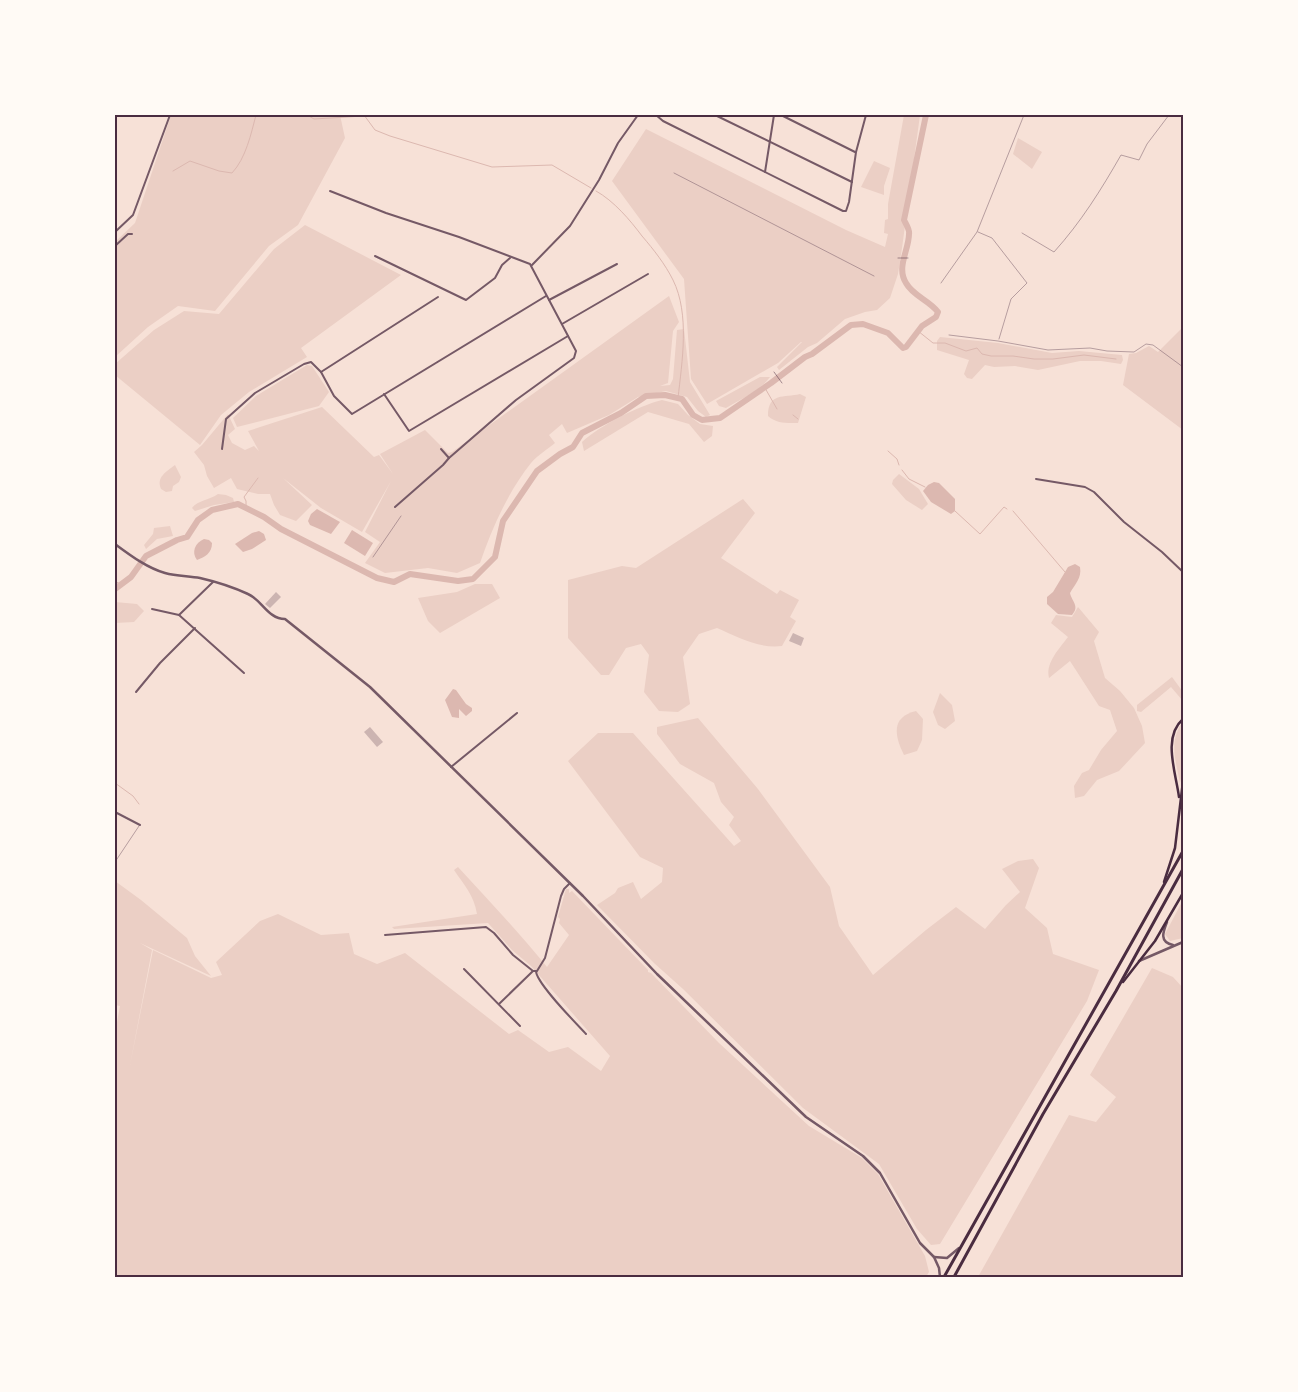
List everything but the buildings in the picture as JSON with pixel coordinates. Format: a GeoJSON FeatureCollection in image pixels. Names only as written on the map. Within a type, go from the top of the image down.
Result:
{"type":"FeatureCollection","features":[{"type":"Feature","properties":{"kind":"highway"},"geometry":{"type":"LineString","coordinates":[[944,1277],[1183,851]]}},
{"type":"Feature","properties":{"kind":"highway"},"geometry":{"type":"LineString","coordinates":[[954,1277],[1043,1114],[1116,991],[1183,869]]}},
{"type":"Feature","properties":{"kind":"main road"},"geometry":{"type":"LineString","coordinates":[[1180,801],[1171,744],[1173,731],[1183,719]]}},
{"type":"Feature","properties":{"kind":"main road"},"geometry":{"type":"LineString","coordinates":[[1163,886],[1175,848],[1183,781]]}},
{"type":"Feature","properties":{"kind":"main road"},"geometry":{"type":"LineString","coordinates":[[1116,991],[1150,948],[1183,893]]}},
{"type":"Feature","properties":{"kind":"street"},"geometry":{"type":"LineString","coordinates":[[115,232],[133,215],[170,115]]}},
{"type":"Feature","properties":{"kind":"street"},"geometry":{"type":"LineString","coordinates":[[532,266],[570,226],[599,180],[618,143],[638,115]]}},
{"type":"Feature","properties":{"kind":"street"},"geometry":{"type":"LineString","coordinates":[[656,115],[663,121],[843,211],[848,209],[856,152],[866,115]]}},
{"type":"Feature","properties":{"kind":"street"},"geometry":{"type":"LineString","coordinates":[[715,115],[852,182]]}},
{"type":"Feature","properties":{"kind":"street"},"geometry":{"type":"LineString","coordinates":[[765,172],[774,115]]}},
{"type":"Feature","properties":{"kind":"street"},"geometry":{"type":"LineString","coordinates":[[781,115],[856,152]]}},
{"type":"Feature","properties":{"kind":"street"},"geometry":{"type":"LineString","coordinates":[[330,191],[386,213],[459,237],[532,266],[576,351],[574,358],[516,400],[395,508]]}},
{"type":"Feature","properties":{"kind":"street"},"geometry":{"type":"LineString","coordinates":[[115,246],[128,234],[132,234]]}},
{"type":"Feature","properties":{"kind":"street"},"geometry":{"type":"LineString","coordinates":[[375,256],[466,300],[495,278],[502,265],[511,258]]}},
{"type":"Feature","properties":{"kind":"street"},"geometry":{"type":"LineString","coordinates":[[549,300],[617,264]]}},
{"type":"Feature","properties":{"kind":"street"},"geometry":{"type":"LineString","coordinates":[[562,324],[648,274]]}},
{"type":"Feature","properties":{"kind":"street"},"geometry":{"type":"LineString","coordinates":[[222,449],[226,419],[255,394],[304,364],[312,362],[321,372],[334,396],[352,414],[547,296]]}},
{"type":"Feature","properties":{"kind":"street"},"geometry":{"type":"LineString","coordinates":[[321,372],[438,297]]}},
{"type":"Feature","properties":{"kind":"street"},"geometry":{"type":"LineString","coordinates":[[384,394],[410,431],[568,336]]}},
{"type":"Feature","properties":{"kind":"street"},"geometry":{"type":"LineString","coordinates":[[441,449],[449,458]]}},
{"type":"Feature","properties":{"kind":"street"},"geometry":{"type":"LineString","coordinates":[[1036,479],[1085,487],[1094,492],[1124,522],[1162,552],[1183,572]]}},
{"type":"Feature","properties":{"kind":"street"},"geometry":{"type":"LineString","coordinates":[[115,544],[135,558],[166,574],[202,579],[249,594],[273,616],[285,619],[353,672],[570,883],[658,974],[806,1117],[863,1156],[880,1173],[920,1243],[934,1257],[940,1268],[940,1277]]}},
{"type":"Feature","properties":{"kind":"street"},"geometry":{"type":"LineString","coordinates":[[179,615],[213,582]]}},
{"type":"Feature","properties":{"kind":"street"},"geometry":{"type":"LineString","coordinates":[[152,609],[179,615],[237,669],[244,673]]}},
{"type":"Feature","properties":{"kind":"street"},"geometry":{"type":"LineString","coordinates":[[136,692],[160,663],[195,628]]}},
{"type":"Feature","properties":{"kind":"street"},"geometry":{"type":"LineString","coordinates":[[450,766],[517,713]]}},
{"type":"Feature","properties":{"kind":"street"},"geometry":{"type":"LineString","coordinates":[[115,812],[140,825]]}},
{"type":"Feature","properties":{"kind":"street"},"geometry":{"type":"LineString","coordinates":[[499,1004],[545,958],[561,896],[564,889],[570,883]]}},
{"type":"Feature","properties":{"kind":"street"},"geometry":{"type":"LineString","coordinates":[[1167,922],[1163,939],[1168,944],[1175,945]]}},
{"type":"Feature","properties":{"kind":"street"},"geometry":{"type":"LineString","coordinates":[[385,935],[486,927],[494,933],[513,955],[534,971],[558,1004],[586,1034]]}},
{"type":"Feature","properties":{"kind":"street"},"geometry":{"type":"LineString","coordinates":[[1139,961],[1183,942]]}},
{"type":"Feature","properties":{"kind":"street"},"geometry":{"type":"LineString","coordinates":[[464,968],[520,1026]]}},
{"type":"Feature","properties":{"kind":"street"},"geometry":{"type":"LineString","coordinates":[[934,1257],[946,1258],[961,1247]]}},
{"type":"Feature","properties":{"kind":"lane"},"geometry":{"type":"LineString","coordinates":[[941,283],[977,232],[1024,115]]}},
{"type":"Feature","properties":{"kind":"lane"},"geometry":{"type":"LineString","coordinates":[[1022,234],[1054,252],[1074,230],[1121,155],[1139,160],[1147,144],[1169,115]]}},
{"type":"Feature","properties":{"kind":"lane"},"geometry":{"type":"LineString","coordinates":[[674,173],[874,276]]}},
{"type":"Feature","properties":{"kind":"lane"},"geometry":{"type":"LineString","coordinates":[[977,232],[992,238],[1027,283],[1011,299],[998,341]]}},
{"type":"Feature","properties":{"kind":"lane"},"geometry":{"type":"LineString","coordinates":[[949,335],[1048,350],[1090,348],[1134,352],[1146,344],[1153,345],[1183,367]]}},
{"type":"Feature","properties":{"kind":"lane"},"geometry":{"type":"LineString","coordinates":[[373,556],[401,516]]}},
{"type":"Feature","properties":{"kind":"lane"},"geometry":{"type":"LineString","coordinates":[[115,862],[140,825]]}},
{"type":"Feature","properties":{"kind":"path"},"geometry":{"type":"LineString","coordinates":[[898,258],[908,258]]}},
{"type":"Feature","properties":{"kind":"path"},"geometry":{"type":"LineString","coordinates":[[774,372],[782,383]]}},
{"type":"Feature","properties":{"kind":"shaded area"},"geometry":{"type":"Polygon","coordinates":[[[171,115],[340,115],[345,138],[298,225],[269,246],[215,311],[178,306],[148,327],[115,357],[115,242],[135,223],[171,115]]]}},
{"type":"Feature","properties":{"kind":"shaded area"},"geometry":{"type":"Polygon","coordinates":[[[904,115],[920,115],[898,274],[890,298],[877,310],[845,319],[817,343],[808,347],[779,370],[777,367],[802,342],[778,363],[707,404],[691,379],[684,279],[612,181],[646,129],[846,230],[885,247],[888,234],[884,233],[885,220],[888,219],[888,204],[904,115]]]}},
{"type":"Feature","properties":{"kind":"shaded area"},"geometry":{"type":"Polygon","coordinates":[[[1018,138],[1042,152],[1032,169],[1013,154],[1018,138]]]}},
{"type":"Feature","properties":{"kind":"shaded area"},"geometry":{"type":"Polygon","coordinates":[[[874,161],[890,168],[884,186],[884,195],[861,187],[874,161]]]}},
{"type":"Feature","properties":{"kind":"shaded area"},"geometry":{"type":"Polygon","coordinates":[[[305,225],[401,275],[301,348],[307,357],[249,392],[221,415],[200,445],[115,375],[115,364],[154,330],[184,311],[219,314],[274,249],[305,225]]]}},
{"type":"Feature","properties":{"kind":"shaded area"},"geometry":{"type":"Polygon","coordinates":[[[669,296],[679,322],[673,331],[668,383],[660,386],[670,385],[673,379],[677,330],[684,329],[690,382],[710,415],[706,417],[698,411],[687,397],[666,391],[638,397],[609,415],[567,433],[562,424],[549,435],[555,443],[531,463],[515,486],[495,524],[480,563],[457,573],[428,568],[385,573],[365,563],[380,542],[365,532],[391,481],[362,532],[321,508],[283,478],[312,505],[296,521],[280,515],[270,494],[258,494],[237,489],[231,478],[214,488],[207,476],[204,465],[194,452],[228,414],[235,429],[228,435],[232,443],[245,450],[254,446],[259,451],[248,431],[322,407],[374,457],[379,455],[393,474],[380,454],[425,430],[448,453],[452,452],[669,296]]]}},
{"type":"Feature","properties":{"kind":"shaded area"},"geometry":{"type":"Polygon","coordinates":[[[1183,327],[1183,430],[1123,385],[1129,354],[1136,353],[1149,346],[1158,352],[1183,327]]]}},
{"type":"Feature","properties":{"kind":"shaded area"},"geometry":{"type":"Polygon","coordinates":[[[940,337],[998,343],[1052,353],[1079,351],[1122,355],[1123,360],[1121,364],[1101,361],[1080,361],[1038,370],[1015,366],[994,367],[985,365],[972,379],[967,378],[964,374],[969,360],[937,350],[937,341],[940,337]]]}},
{"type":"Feature","properties":{"kind":"shaded area"},"geometry":{"type":"Polygon","coordinates":[[[307,365],[312,366],[329,392],[319,406],[237,427],[233,418],[256,396],[307,365]]]}},
{"type":"Feature","properties":{"kind":"shaded area"},"geometry":{"type":"Polygon","coordinates":[[[760,377],[770,377],[761,387],[744,398],[726,408],[719,406],[716,401],[760,377]]]}},
{"type":"Feature","properties":{"kind":"shaded area"},"geometry":{"type":"Polygon","coordinates":[[[800,394],[806,397],[798,423],[779,422],[768,416],[769,408],[774,400],[783,396],[800,394]]]}},
{"type":"Feature","properties":{"kind":"shaded area"},"geometry":{"type":"Polygon","coordinates":[[[662,400],[678,404],[700,424],[713,426],[712,436],[704,442],[689,424],[648,412],[584,451],[582,442],[599,429],[631,411],[662,400]]]}},
{"type":"Feature","properties":{"kind":"shaded area"},"geometry":{"type":"Polygon","coordinates":[[[175,465],[181,477],[179,482],[173,486],[172,491],[166,492],[161,489],[161,478],[175,465]]]}},
{"type":"Feature","properties":{"kind":"shaded area"},"geometry":{"type":"Polygon","coordinates":[[[899,474],[919,489],[928,504],[922,510],[906,500],[892,484],[899,474]]]}},
{"type":"Feature","properties":{"kind":"shaded area"},"geometry":{"type":"Polygon","coordinates":[[[934,482],[939,483],[955,499],[955,511],[951,514],[931,502],[923,491],[934,482]]]}},
{"type":"Feature","properties":{"kind":"shaded area"},"geometry":{"type":"Polygon","coordinates":[[[218,494],[233,498],[234,502],[214,505],[195,511],[192,508],[197,503],[218,494]]]}},
{"type":"Feature","properties":{"kind":"shaded area"},"geometry":{"type":"Polygon","coordinates":[[[743,499],[755,513],[721,558],[777,594],[780,590],[799,600],[790,617],[796,621],[782,646],[757,644],[717,628],[699,634],[683,657],[690,704],[678,712],[659,711],[644,692],[649,655],[641,644],[626,648],[609,675],[601,675],[568,638],[568,580],[622,566],[636,568],[743,499]]]}},
{"type":"Feature","properties":{"kind":"shaded area"},"geometry":{"type":"Polygon","coordinates":[[[317,509],[340,522],[331,534],[310,525],[308,521],[311,514],[317,509]]]}},
{"type":"Feature","properties":{"kind":"shaded area"},"geometry":{"type":"Polygon","coordinates":[[[170,526],[173,536],[157,539],[146,549],[144,545],[153,534],[154,528],[170,526]]]}},
{"type":"Feature","properties":{"kind":"shaded area"},"geometry":{"type":"Polygon","coordinates":[[[352,530],[373,543],[365,556],[344,543],[352,530]]]}},
{"type":"Feature","properties":{"kind":"shaded area"},"geometry":{"type":"Polygon","coordinates":[[[259,531],[264,534],[266,540],[252,549],[243,552],[235,544],[252,533],[259,531]]]}},
{"type":"Feature","properties":{"kind":"shaded area"},"geometry":{"type":"Polygon","coordinates":[[[204,539],[212,543],[211,549],[205,556],[197,560],[194,554],[195,548],[204,539]]]}},
{"type":"Feature","properties":{"kind":"shaded area"},"geometry":{"type":"Polygon","coordinates":[[[1075,564],[1080,567],[1080,574],[1070,593],[1075,604],[1074,612],[1072,615],[1058,614],[1047,604],[1047,597],[1053,592],[1068,567],[1075,564]]]}},
{"type":"Feature","properties":{"kind":"shaded area"},"geometry":{"type":"Polygon","coordinates":[[[475,584],[492,584],[500,598],[440,633],[428,621],[418,598],[457,592],[475,584]]]}},
{"type":"Feature","properties":{"kind":"shaded area"},"geometry":{"type":"Polygon","coordinates":[[[115,602],[137,604],[144,611],[134,622],[115,623],[115,602]]]}},
{"type":"Feature","properties":{"kind":"shaded area"},"geometry":{"type":"Polygon","coordinates":[[[1078,607],[1099,632],[1094,641],[1105,678],[1120,691],[1134,708],[1142,726],[1145,743],[1119,771],[1097,780],[1084,796],[1075,798],[1074,786],[1082,773],[1089,770],[1101,750],[1117,731],[1110,710],[1099,706],[1070,661],[1049,678],[1048,672],[1051,661],[1068,637],[1051,623],[1056,615],[1072,617],[1078,607]]]}},
{"type":"Feature","properties":{"kind":"shaded area"},"geometry":{"type":"Polygon","coordinates":[[[1172,677],[1183,692],[1183,701],[1171,687],[1141,712],[1137,711],[1137,705],[1172,677]]]}},
{"type":"Feature","properties":{"kind":"shaded area"},"geometry":{"type":"Polygon","coordinates":[[[453,689],[472,708],[472,711],[466,716],[459,709],[459,718],[452,717],[445,700],[453,689]]]}},
{"type":"Feature","properties":{"kind":"shaded area"},"geometry":{"type":"Polygon","coordinates":[[[940,693],[952,705],[955,721],[945,729],[938,725],[933,712],[940,693]]]}},
{"type":"Feature","properties":{"kind":"shaded area"},"geometry":{"type":"Polygon","coordinates":[[[916,711],[923,719],[922,740],[917,751],[904,755],[898,741],[898,723],[908,714],[916,711]]]}},
{"type":"Feature","properties":{"kind":"shaded area"},"geometry":{"type":"Polygon","coordinates":[[[698,718],[758,789],[830,887],[839,926],[873,975],[956,907],[985,929],[1020,892],[1002,869],[1018,861],[1033,859],[1039,868],[1025,908],[1047,928],[1053,954],[1099,970],[1087,1001],[940,1244],[931,1245],[917,1229],[879,1164],[803,1108],[597,905],[615,893],[618,888],[633,882],[641,899],[662,882],[663,868],[640,857],[568,761],[598,733],[633,733],[734,846],[741,841],[729,825],[734,817],[721,802],[714,783],[680,764],[657,734],[657,727],[698,718]]]}},
{"type":"Feature","properties":{"kind":"shaded area"},"geometry":{"type":"Polygon","coordinates":[[[1181,724],[1184,755],[1180,783],[1174,746],[1177,731],[1181,724]]]}},
{"type":"Feature","properties":{"kind":"shaded area"},"geometry":{"type":"Polygon","coordinates":[[[458,867],[547,967],[569,935],[559,923],[560,919],[558,917],[566,889],[569,889],[569,893],[572,891],[648,972],[719,1043],[809,1126],[862,1158],[878,1174],[925,1256],[929,1272],[926,1277],[115,1277],[115,1078],[117,1078],[115,1077],[115,1033],[120,1006],[115,1005],[115,881],[187,938],[195,956],[211,976],[140,943],[152,950],[130,1065],[153,950],[211,978],[222,975],[216,962],[260,921],[278,914],[321,935],[349,933],[354,954],[377,964],[405,953],[509,1034],[518,1030],[549,1052],[568,1047],[601,1071],[610,1056],[531,966],[512,950],[488,923],[394,929],[392,927],[477,914],[471,896],[454,870],[458,867]]]}},
{"type":"Feature","properties":{"kind":"shaded area"},"geometry":{"type":"Polygon","coordinates":[[[1183,900],[1183,938],[1170,941],[1165,934],[1183,900]]]}},
{"type":"Feature","properties":{"kind":"shaded area"},"geometry":{"type":"Polygon","coordinates":[[[1152,968],[1173,977],[1183,988],[1183,1277],[978,1277],[1069,1115],[1096,1122],[1116,1097],[1090,1075],[1152,968]]]}},
{"type":"Feature","properties":{"kind":"waterway"},"geometry":{"type":"LineString","coordinates":[[173,171],[190,161],[219,171],[232,173],[244,153],[256,115]]}},
{"type":"Feature","properties":{"kind":"waterway"},"geometry":{"type":"LineString","coordinates":[[307,115],[314,119],[363,116]]}},
{"type":"Feature","properties":{"kind":"waterway"},"geometry":{"type":"LineString","coordinates":[[364,115],[375,130],[390,136],[492,167],[552,165],[591,188]]}},
{"type":"Feature","properties":{"kind":"waterway"},"geometry":{"type":"LineString","coordinates":[[115,589],[131,577],[146,556],[187,537],[198,520],[212,510],[238,504],[264,517],[281,529],[377,578],[394,582],[410,574],[458,581],[473,579],[495,557],[503,521],[537,471],[573,447],[582,433],[621,413],[646,396],[665,395],[682,399],[693,415],[702,420],[720,418],[851,325],[863,324],[888,333],[903,348],[906,347],[922,326],[936,317],[938,312],[909,287],[902,271],[909,232],[904,220],[926,115]]}},
{"type":"Feature","properties":{"kind":"waterway"},"geometry":{"type":"LineString","coordinates":[[596,191],[627,217],[659,257],[673,280],[682,308],[683,323],[683,354],[678,398]]}},
{"type":"Feature","properties":{"kind":"waterway"},"geometry":{"type":"LineString","coordinates":[[918,331],[933,343],[945,343],[966,351],[977,348],[982,354],[991,356],[1053,359],[1084,355],[1116,359]]}},
{"type":"Feature","properties":{"kind":"waterway"},"geometry":{"type":"LineString","coordinates":[[765,388],[777,409]]}},
{"type":"Feature","properties":{"kind":"waterway"},"geometry":{"type":"LineString","coordinates":[[793,415],[798,419]]}},
{"type":"Feature","properties":{"kind":"waterway"},"geometry":{"type":"LineString","coordinates":[[888,451],[897,459],[899,465]]}},
{"type":"Feature","properties":{"kind":"waterway"},"geometry":{"type":"LineString","coordinates":[[902,470],[909,479],[925,487]]}},
{"type":"Feature","properties":{"kind":"waterway"},"geometry":{"type":"LineString","coordinates":[[246,508],[244,497],[258,478]]}},
{"type":"Feature","properties":{"kind":"waterway"},"geometry":{"type":"LineString","coordinates":[[955,511],[980,534],[1004,507],[1007,509]]}},
{"type":"Feature","properties":{"kind":"waterway"},"geometry":{"type":"LineString","coordinates":[[1013,511],[1065,572]]}},
{"type":"Feature","properties":{"kind":"waterway"},"geometry":{"type":"LineString","coordinates":[[115,581],[120,584]]}},
{"type":"Feature","properties":{"kind":"waterway"},"geometry":{"type":"LineString","coordinates":[[115,783],[133,796],[139,804]]}}]}
